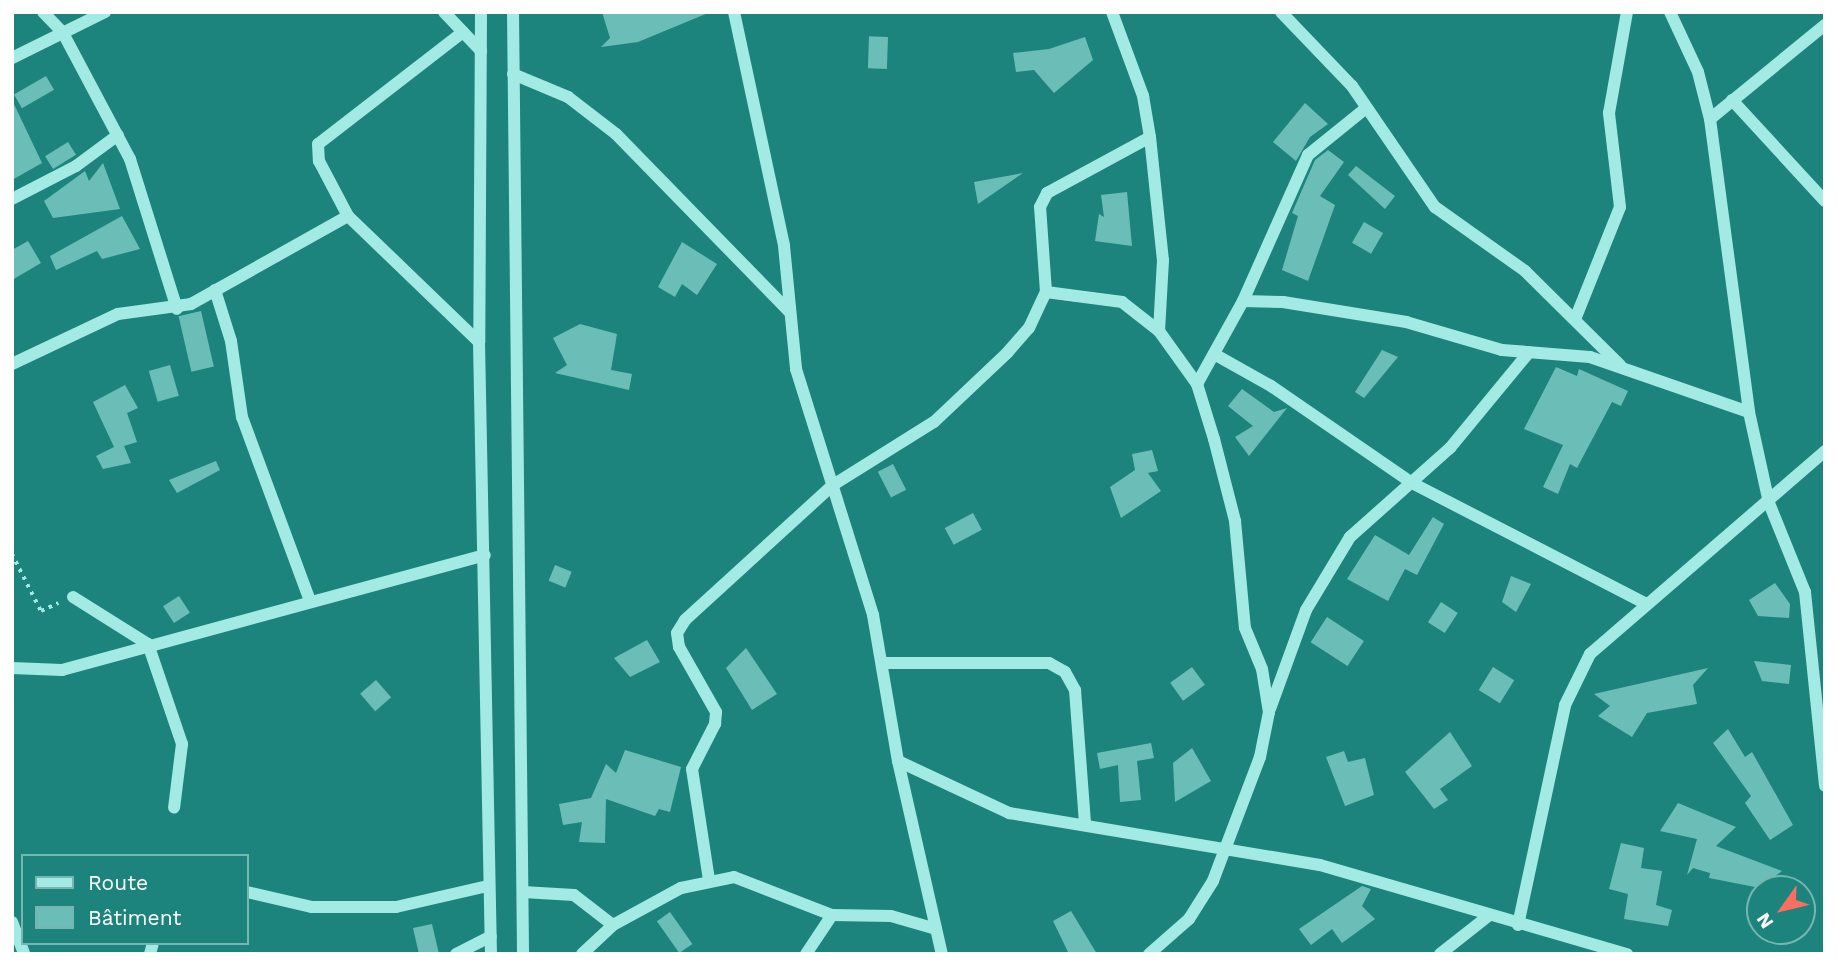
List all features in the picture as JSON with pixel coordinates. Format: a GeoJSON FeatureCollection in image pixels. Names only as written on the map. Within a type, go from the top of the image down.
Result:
{"type":"FeatureCollection","features":[{"type":"Feature","properties":{"kind":"street"},"geometry":{"type":"LineString","coordinates":[[43,12],[63,33],[118,135],[139,184],[177,309]]}},
{"type":"Feature","properties":{"kind":"street"},"geometry":{"type":"LineString","coordinates":[[12,58],[105,12]]}},
{"type":"Feature","properties":{"kind":"street"},"geometry":{"type":"LineString","coordinates":[[444,12],[481,51]]}},
{"type":"Feature","properties":{"kind":"street"},"geometry":{"type":"LineString","coordinates":[[481,12],[480,342],[491,954]]}},
{"type":"Feature","properties":{"kind":"street"},"geometry":{"type":"LineString","coordinates":[[513,12],[523,954]]}},
{"type":"Feature","properties":{"kind":"street"},"geometry":{"type":"LineString","coordinates":[[734,12],[784,246],[790,312],[804,401],[833,485],[884,663],[898,761],[942,954]]}},
{"type":"Feature","properties":{"kind":"street"},"geometry":{"type":"LineString","coordinates":[[1112,12],[1143,96],[1150,137],[1163,260],[1159,331]]}},
{"type":"Feature","properties":{"kind":"street"},"geometry":{"type":"LineString","coordinates":[[1281,12],[1366,108],[1435,206],[1525,271],[1576,317],[1620,365]]}},
{"type":"Feature","properties":{"kind":"street"},"geometry":{"type":"LineString","coordinates":[[1576,317],[1620,207],[1609,113],[1627,12]]}},
{"type":"Feature","properties":{"kind":"street"},"geometry":{"type":"LineString","coordinates":[[1670,12],[1699,72],[1710,120],[1749,412],[1769,503],[1805,592],[1825,786]]}},
{"type":"Feature","properties":{"kind":"street"},"geometry":{"type":"LineString","coordinates":[[1710,120],[1825,25]]}},
{"type":"Feature","properties":{"kind":"street"},"geometry":{"type":"LineString","coordinates":[[463,32],[318,144],[319,161],[348,216],[480,342]]}},
{"type":"Feature","properties":{"kind":"street"},"geometry":{"type":"LineString","coordinates":[[513,74],[568,97],[616,134],[790,312]]}},
{"type":"Feature","properties":{"kind":"street"},"geometry":{"type":"LineString","coordinates":[[1732,100],[1825,201]]}},
{"type":"Feature","properties":{"kind":"street"},"geometry":{"type":"LineString","coordinates":[[1197,384],[1243,301],[1308,155],[1366,108]]}},
{"type":"Feature","properties":{"kind":"street"},"geometry":{"type":"LineString","coordinates":[[12,199],[76,166],[118,135]]}},
{"type":"Feature","properties":{"kind":"street"},"geometry":{"type":"LineString","coordinates":[[709,880],[692,769],[715,724],[716,712],[679,647],[677,633],[737,566],[833,485],[934,422],[1029,328],[1046,292],[1040,208],[1047,193],[1150,137]]}},
{"type":"Feature","properties":{"kind":"street"},"geometry":{"type":"LineString","coordinates":[[12,364],[118,314],[177,309],[348,216]]}},
{"type":"Feature","properties":{"kind":"street"},"geometry":{"type":"LineString","coordinates":[[215,290],[231,341],[242,417],[310,601]]}},
{"type":"Feature","properties":{"kind":"street"},"geometry":{"type":"LineString","coordinates":[[1046,292],[1122,302],[1159,331],[1197,384],[1235,521],[1245,628],[1266,684],[1269,712]]}},
{"type":"Feature","properties":{"kind":"street"},"geometry":{"type":"LineString","coordinates":[[1243,301],[1322,307],[1406,322],[1479,345],[1590,357],[1620,365],[1749,412]]}},
{"type":"Feature","properties":{"kind":"street"},"geometry":{"type":"LineString","coordinates":[[1149,954],[1189,919],[1213,881],[1260,757],[1269,712],[1306,610],[1350,537],[1450,448],[1530,352]]}},
{"type":"Feature","properties":{"kind":"street"},"geometry":{"type":"LineString","coordinates":[[1214,354],[1271,386],[1412,483],[1646,604]]}},
{"type":"Feature","properties":{"kind":"street"},"geometry":{"type":"LineString","coordinates":[[1518,925],[1575,678],[1590,654],[1646,604],[1769,503],[1825,451]]}},
{"type":"Feature","properties":{"kind":"street"},"geometry":{"type":"LineString","coordinates":[[12,668],[62,670],[148,644],[485,555]]}},
{"type":"Feature","properties":{"kind":"street"},"geometry":{"type":"LineString","coordinates":[[73,597],[148,644],[182,744],[174,808]]}},
{"type":"Feature","properties":{"kind":"street"},"geometry":{"type":"LineString","coordinates":[[884,663],[1049,663],[1065,672],[1074,690],[1085,824]]}},
{"type":"Feature","properties":{"kind":"street"},"geometry":{"type":"LineString","coordinates":[[898,761],[992,807],[1226,845],[1320,865],[1487,917],[1628,954]]}},
{"type":"Feature","properties":{"kind":"street"},"geometry":{"type":"LineString","coordinates":[[582,954],[613,925],[681,888],[709,880],[734,877],[832,915],[891,916],[936,929]]}},
{"type":"Feature","properties":{"kind":"street"},"geometry":{"type":"LineString","coordinates":[[248,892],[312,907],[396,907],[488,886]]}},
{"type":"Feature","properties":{"kind":"street"},"geometry":{"type":"LineString","coordinates":[[523,892],[574,895],[613,925]]}},
{"type":"Feature","properties":{"kind":"street"},"geometry":{"type":"LineString","coordinates":[[806,954],[832,915]]}},
{"type":"Feature","properties":{"kind":"street"},"geometry":{"type":"LineString","coordinates":[[1440,954],[1487,917]]}},
{"type":"Feature","properties":{"kind":"street"},"geometry":{"type":"LineString","coordinates":[[12,922],[24,954]]}},
{"type":"Feature","properties":{"kind":"street"},"geometry":{"type":"LineString","coordinates":[[456,954],[491,936]]}},
{"type":"Feature","properties":{"kind":"path"},"geometry":{"type":"LineString","coordinates":[[12,554],[41,611],[73,597]]}},
{"type":"Feature","properties":{"kind":"building"},"geometry":{"type":"Polygon","coordinates":[[[602,12],[708,13],[638,42],[601,47],[610,38],[602,12]]]}},
{"type":"Feature","properties":{"kind":"building"},"geometry":{"type":"Polygon","coordinates":[[[869,36],[888,37],[887,69],[868,68],[869,36]]]}},
{"type":"Feature","properties":{"kind":"building"},"geometry":{"type":"Polygon","coordinates":[[[1085,37],[1093,60],[1054,93],[1034,70],[1016,72],[1013,53],[1049,49],[1085,37]]]}},
{"type":"Feature","properties":{"kind":"building"},"geometry":{"type":"Polygon","coordinates":[[[46,76],[54,90],[22,108],[14,94],[46,76]]]}},
{"type":"Feature","properties":{"kind":"building"},"geometry":{"type":"Polygon","coordinates":[[[12,100],[42,163],[12,180],[12,100]]]}},
{"type":"Feature","properties":{"kind":"building"},"geometry":{"type":"Polygon","coordinates":[[[1305,103],[1328,124],[1310,137],[1296,161],[1273,142],[1305,103]]]}},
{"type":"Feature","properties":{"kind":"building"},"geometry":{"type":"Polygon","coordinates":[[[68,142],[76,155],[53,169],[45,156],[68,142]]]}},
{"type":"Feature","properties":{"kind":"building"},"geometry":{"type":"Polygon","coordinates":[[[1328,150],[1344,162],[1320,196],[1335,205],[1308,281],[1282,270],[1298,216],[1292,213],[1315,160],[1328,150]]]}},
{"type":"Feature","properties":{"kind":"building"},"geometry":{"type":"Polygon","coordinates":[[[103,163],[120,209],[53,218],[44,201],[85,171],[89,181],[103,163]]]}},
{"type":"Feature","properties":{"kind":"building"},"geometry":{"type":"Polygon","coordinates":[[[1356,166],[1395,196],[1385,209],[1348,175],[1356,166]]]}},
{"type":"Feature","properties":{"kind":"building"},"geometry":{"type":"Polygon","coordinates":[[[1023,173],[978,204],[974,182],[1023,173]]]}},
{"type":"Feature","properties":{"kind":"building"},"geometry":{"type":"Polygon","coordinates":[[[1127,192],[1132,246],[1095,241],[1099,214],[1104,217],[1101,195],[1127,192]]]}},
{"type":"Feature","properties":{"kind":"building"},"geometry":{"type":"Polygon","coordinates":[[[122,216],[140,249],[102,259],[97,251],[56,270],[50,256],[122,216]]]}},
{"type":"Feature","properties":{"kind":"building"},"geometry":{"type":"Polygon","coordinates":[[[1364,222],[1383,233],[1371,254],[1352,243],[1364,222]]]}},
{"type":"Feature","properties":{"kind":"building"},"geometry":{"type":"Polygon","coordinates":[[[28,241],[41,263],[12,280],[12,250],[28,241]]]}},
{"type":"Feature","properties":{"kind":"building"},"geometry":{"type":"Polygon","coordinates":[[[682,242],[717,264],[697,295],[682,284],[675,297],[658,287],[682,242]]]}},
{"type":"Feature","properties":{"kind":"building"},"geometry":{"type":"Polygon","coordinates":[[[201,311],[214,367],[191,372],[179,316],[201,311]]]}},
{"type":"Feature","properties":{"kind":"building"},"geometry":{"type":"Polygon","coordinates":[[[580,324],[617,334],[611,370],[632,374],[629,390],[555,373],[567,365],[553,338],[580,324]]]}},
{"type":"Feature","properties":{"kind":"building"},"geometry":{"type":"Polygon","coordinates":[[[1382,350],[1398,357],[1364,398],[1355,392],[1382,350]]]}},
{"type":"Feature","properties":{"kind":"building"},"geometry":{"type":"Polygon","coordinates":[[[170,365],[179,396],[158,402],[149,371],[170,365]]]}},
{"type":"Feature","properties":{"kind":"building"},"geometry":{"type":"Polygon","coordinates":[[[1556,367],[1577,376],[1579,369],[1628,391],[1621,406],[1612,402],[1577,468],[1570,464],[1558,494],[1543,487],[1563,445],[1524,429],[1556,367]]]}},
{"type":"Feature","properties":{"kind":"building"},"geometry":{"type":"Polygon","coordinates":[[[125,385],[138,408],[127,413],[137,442],[124,446],[131,463],[103,469],[96,456],[114,447],[93,402],[125,385]]]}},
{"type":"Feature","properties":{"kind":"building"},"geometry":{"type":"Polygon","coordinates":[[[1242,389],[1274,412],[1287,408],[1249,456],[1235,437],[1253,426],[1228,406],[1242,389]]]}},
{"type":"Feature","properties":{"kind":"building"},"geometry":{"type":"Polygon","coordinates":[[[1152,450],[1158,471],[1148,473],[1161,491],[1121,518],[1110,487],[1135,470],[1132,454],[1152,450]]]}},
{"type":"Feature","properties":{"kind":"building"},"geometry":{"type":"Polygon","coordinates":[[[216,461],[220,470],[177,493],[169,480],[216,461]]]}},
{"type":"Feature","properties":{"kind":"building"},"geometry":{"type":"Polygon","coordinates":[[[893,464],[906,490],[891,498],[878,472],[893,464]]]}},
{"type":"Feature","properties":{"kind":"building"},"geometry":{"type":"Polygon","coordinates":[[[973,513],[982,530],[954,545],[945,528],[973,513]]]}},
{"type":"Feature","properties":{"kind":"building"},"geometry":{"type":"Polygon","coordinates":[[[1433,517],[1444,524],[1417,575],[1405,569],[1388,601],[1347,579],[1375,535],[1409,555],[1433,517]]]}},
{"type":"Feature","properties":{"kind":"building"},"geometry":{"type":"Polygon","coordinates":[[[555,565],[572,572],[565,588],[549,581],[555,565]]]}},
{"type":"Feature","properties":{"kind":"building"},"geometry":{"type":"Polygon","coordinates":[[[1511,576],[1531,584],[1516,612],[1502,602],[1511,576]]]}},
{"type":"Feature","properties":{"kind":"building"},"geometry":{"type":"Polygon","coordinates":[[[1775,583],[1790,604],[1789,618],[1758,616],[1749,600],[1775,583]]]}},
{"type":"Feature","properties":{"kind":"building"},"geometry":{"type":"Polygon","coordinates":[[[179,596],[190,613],[174,623],[163,606],[179,596]]]}},
{"type":"Feature","properties":{"kind":"building"},"geometry":{"type":"Polygon","coordinates":[[[1441,602],[1458,613],[1445,633],[1428,622],[1441,602]]]}},
{"type":"Feature","properties":{"kind":"building"},"geometry":{"type":"Polygon","coordinates":[[[1327,617],[1364,641],[1348,666],[1311,642],[1327,617]]]}},
{"type":"Feature","properties":{"kind":"building"},"geometry":{"type":"Polygon","coordinates":[[[647,640],[660,662],[630,677],[614,658],[647,640]]]}},
{"type":"Feature","properties":{"kind":"building"},"geometry":{"type":"Polygon","coordinates":[[[746,648],[777,694],[752,710],[726,668],[746,648]]]}},
{"type":"Feature","properties":{"kind":"building"},"geometry":{"type":"Polygon","coordinates":[[[1754,661],[1791,665],[1789,684],[1762,681],[1754,661]]]}},
{"type":"Feature","properties":{"kind":"building"},"geometry":{"type":"Polygon","coordinates":[[[1192,667],[1205,685],[1183,701],[1170,683],[1192,667]]]}},
{"type":"Feature","properties":{"kind":"building"},"geometry":{"type":"Polygon","coordinates":[[[1493,667],[1514,680],[1500,703],[1479,690],[1493,667]]]}},
{"type":"Feature","properties":{"kind":"building"},"geometry":{"type":"Polygon","coordinates":[[[1708,668],[1693,685],[1697,704],[1647,713],[1632,737],[1598,716],[1610,706],[1594,694],[1708,668]]]}},
{"type":"Feature","properties":{"kind":"building"},"geometry":{"type":"Polygon","coordinates":[[[376,680],[391,697],[375,711],[360,694],[376,680]]]}},
{"type":"Feature","properties":{"kind":"building"},"geometry":{"type":"Polygon","coordinates":[[[1728,729],[1745,757],[1752,752],[1793,825],[1770,840],[1745,803],[1751,796],[1713,743],[1728,729]]]}},
{"type":"Feature","properties":{"kind":"building"},"geometry":{"type":"Polygon","coordinates":[[[1450,732],[1472,766],[1440,789],[1448,800],[1434,809],[1405,772],[1450,732]]]}},
{"type":"Feature","properties":{"kind":"building"},"geometry":{"type":"Polygon","coordinates":[[[1151,743],[1154,758],[1137,761],[1141,800],[1120,802],[1118,765],[1100,769],[1097,753],[1151,743]]]}},
{"type":"Feature","properties":{"kind":"building"},"geometry":{"type":"Polygon","coordinates":[[[1192,748],[1211,781],[1175,802],[1173,763],[1192,748]]]}},
{"type":"Feature","properties":{"kind":"building"},"geometry":{"type":"Polygon","coordinates":[[[625,750],[681,767],[670,812],[659,809],[655,816],[606,799],[605,843],[579,842],[582,822],[563,825],[559,804],[591,798],[606,764],[616,773],[625,750]]]}},
{"type":"Feature","properties":{"kind":"building"},"geometry":{"type":"Polygon","coordinates":[[[1344,751],[1348,762],[1365,758],[1374,795],[1345,806],[1326,757],[1344,751]]]}},
{"type":"Feature","properties":{"kind":"building"},"geometry":{"type":"Polygon","coordinates":[[[1678,803],[1736,827],[1716,846],[1782,871],[1777,875],[1746,875],[1746,885],[1709,878],[1710,873],[1693,868],[1687,875],[1697,839],[1660,831],[1678,803]]]}},
{"type":"Feature","properties":{"kind":"building"},"geometry":{"type":"Polygon","coordinates":[[[1621,843],[1644,848],[1641,868],[1662,871],[1656,905],[1672,910],[1668,926],[1624,919],[1628,894],[1609,889],[1621,843]]]}},
{"type":"Feature","properties":{"kind":"building"},"geometry":{"type":"Polygon","coordinates":[[[1362,886],[1371,889],[1362,906],[1375,919],[1342,943],[1332,929],[1311,945],[1299,929],[1362,886]]]}},
{"type":"Feature","properties":{"kind":"building"},"geometry":{"type":"Polygon","coordinates":[[[1071,911],[1097,954],[1069,954],[1053,921],[1071,911]]]}},
{"type":"Feature","properties":{"kind":"building"},"geometry":{"type":"Polygon","coordinates":[[[670,912],[692,944],[679,953],[657,921],[670,912]]]}},
{"type":"Feature","properties":{"kind":"building"},"geometry":{"type":"Polygon","coordinates":[[[432,924],[439,954],[419,954],[413,928],[432,924]]]}}]}
